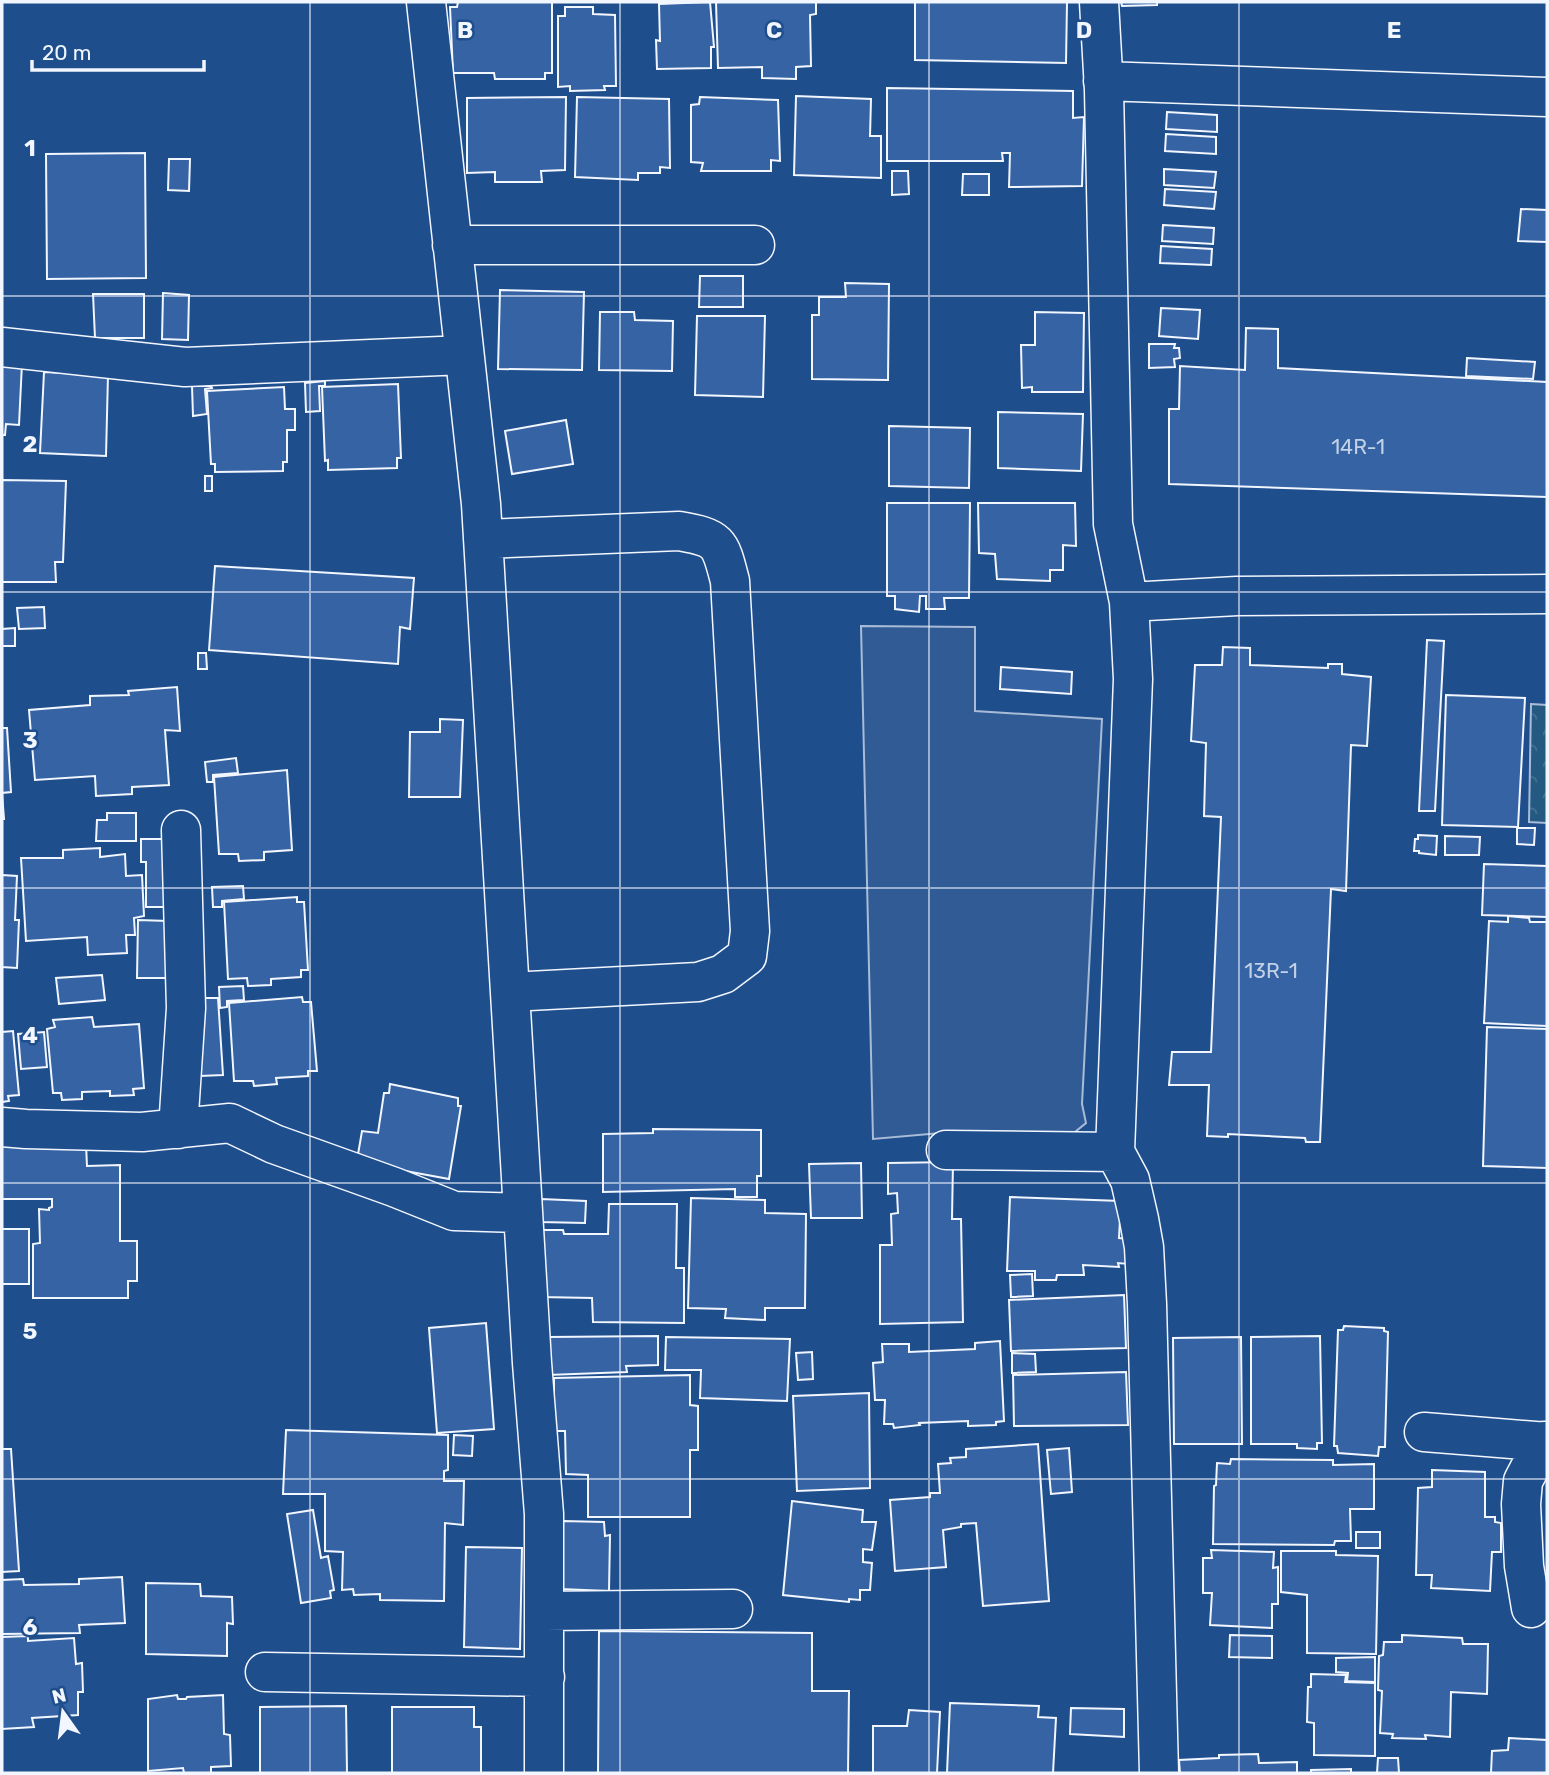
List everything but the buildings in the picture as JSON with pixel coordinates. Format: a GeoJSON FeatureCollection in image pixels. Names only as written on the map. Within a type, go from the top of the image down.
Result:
{"type":"FeatureCollection","features":[{"type":"Feature","properties":{"kind":"street"},"geometry":{"type":"LineString","coordinates":[[426,2],[481,504],[532,1363],[544,1514],[544,1773]]}},
{"type":"Feature","properties":{"kind":"street"},"geometry":{"type":"LineString","coordinates":[[1099,2],[1113,524],[1129,602],[1133,679],[1115,1152],[1130,1180],[1144,1247],[1159,1773]]}},
{"type":"Feature","properties":{"kind":"street"},"geometry":{"type":"LineString","coordinates":[[1103,81],[1547,97]]}},
{"type":"Feature","properties":{"kind":"street"},"geometry":{"type":"LineString","coordinates":[[452,245],[755,245]]}},
{"type":"Feature","properties":{"kind":"street"},"geometry":{"type":"LineString","coordinates":[[2,348],[185,367],[464,355]]}},
{"type":"Feature","properties":{"kind":"street"},"geometry":{"type":"LineString","coordinates":[[483,539],[679,531],[705,535],[722,550],[730,581],[750,931],[747,956],[723,974],[698,982],[510,992]]}},
{"type":"Feature","properties":{"kind":"street"},"geometry":{"type":"LineString","coordinates":[[1129,602],[1237,596],[1547,594]]}},
{"type":"Feature","properties":{"kind":"street"},"geometry":{"type":"LineString","coordinates":[[178,1129],[186,1008],[181,830]]}},
{"type":"Feature","properties":{"kind":"street"},"geometry":{"type":"LineString","coordinates":[[2,1127],[142,1132],[230,1124],[274,1144],[454,1211],[523,1213]]}},
{"type":"Feature","properties":{"kind":"street"},"geometry":{"type":"LineString","coordinates":[[946,1150],[1115,1152]]}},
{"type":"Feature","properties":{"kind":"street"},"geometry":{"type":"LineString","coordinates":[[1424,1433],[1546,1442],[1523,1481],[1521,1504],[1524,1566],[1531,1608]]}},
{"type":"Feature","properties":{"kind":"street"},"geometry":{"type":"LineString","coordinates":[[545,1611],[733,1609]]}},
{"type":"Feature","properties":{"kind":"street"},"geometry":{"type":"LineString","coordinates":[[265,1671],[545,1677]]}},
{"type":"Feature","properties":{"kind":"green space"},"geometry":{"type":"Polygon","coordinates":[[[1531,704],[1547,705],[1547,823],[1529,822],[1531,704]]]}},
{"type":"Feature","properties":{"kind":"shaded area"},"geometry":{"type":"Polygon","coordinates":[[[861,626],[975,627],[975,711],[1102,719],[1082,1104],[1086,1123],[1070,1136],[941,1133],[873,1139],[861,626]]]}}]}
